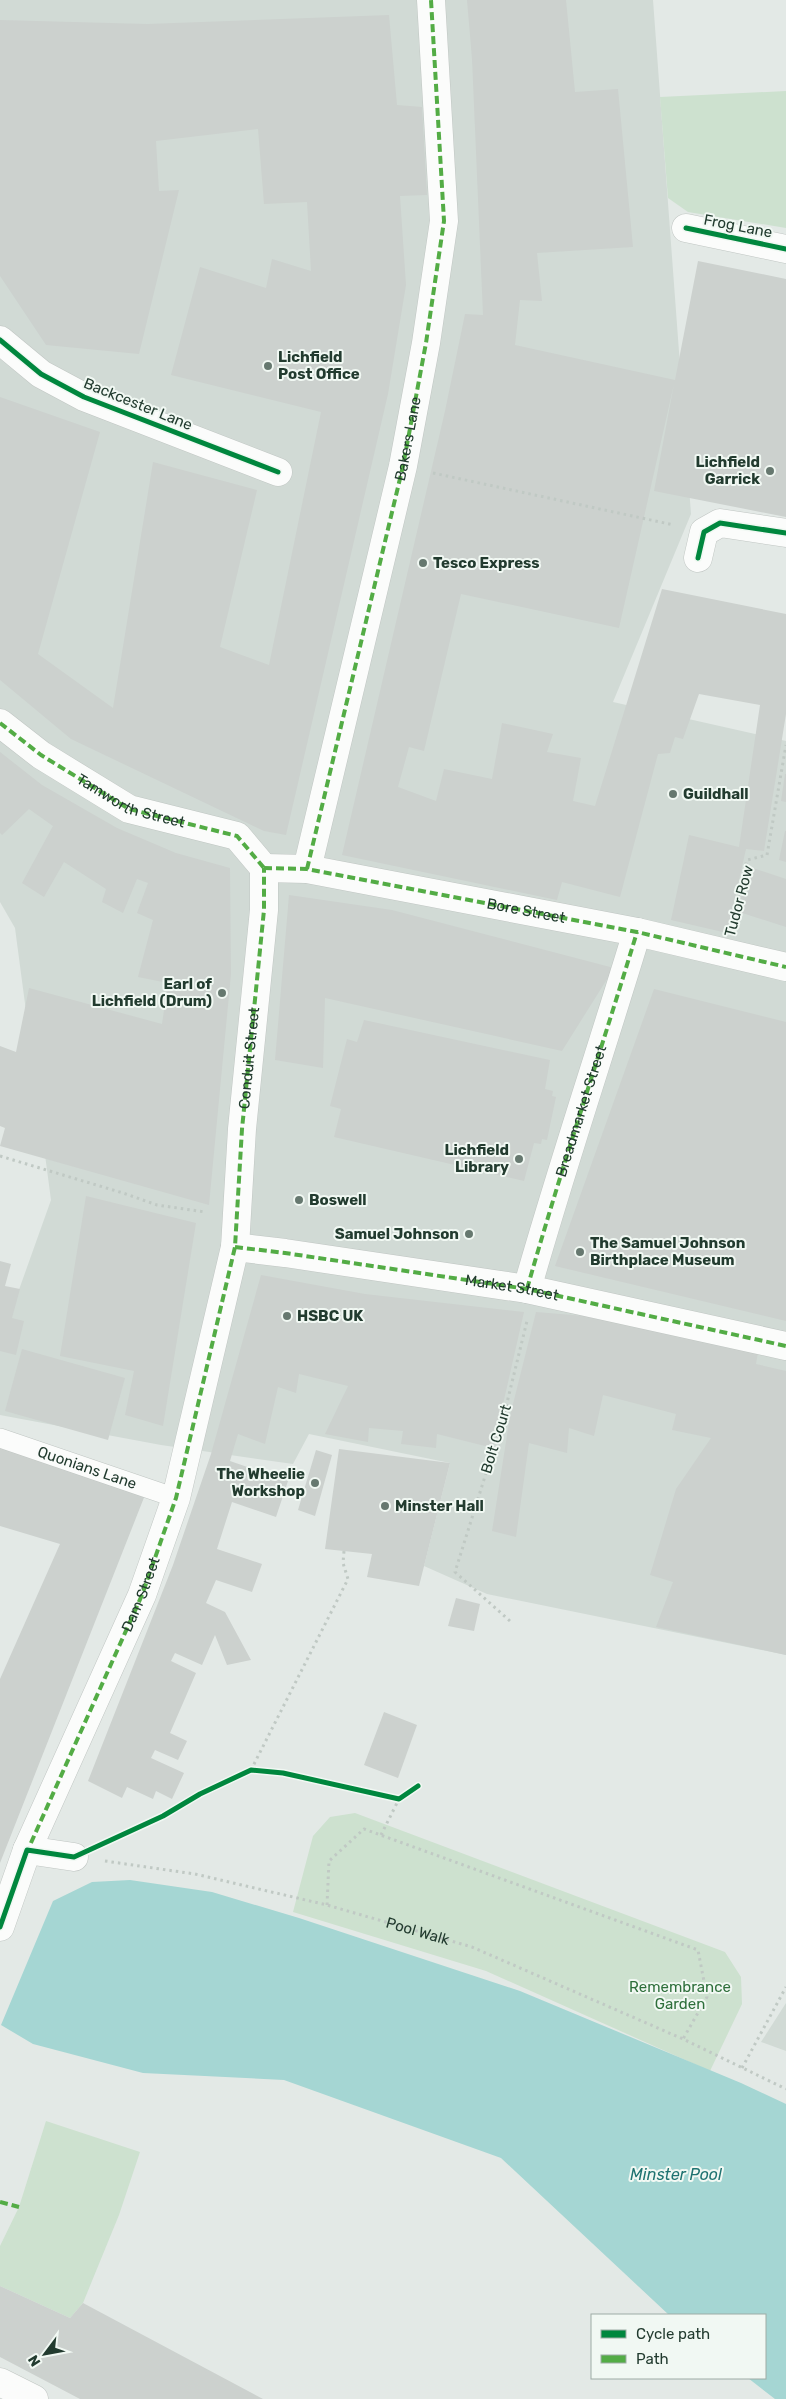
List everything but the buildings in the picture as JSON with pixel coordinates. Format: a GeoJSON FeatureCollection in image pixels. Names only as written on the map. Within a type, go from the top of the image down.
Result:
{"type":"FeatureCollection","features":[{"type":"Feature","properties":{"kind":"street","name":"Bakers Lane"},"geometry":{"type":"LineString","coordinates":[[307,869],[403,466],[426,344],[444,221],[431,0]]}},
{"type":"Feature","properties":{"kind":"street","name":"Frog Lane"},"geometry":{"type":"LineString","coordinates":[[686,228],[786,249]]}},
{"type":"Feature","properties":{"kind":"street","name":"Backcester Lane"},"geometry":{"type":"LineString","coordinates":[[0,340],[41,374],[84,397],[278,472]]}},
{"type":"Feature","properties":{"kind":"street"},"geometry":{"type":"LineString","coordinates":[[701,545],[720,523],[786,533]]}},
{"type":"Feature","properties":{"kind":"street","name":"Tamworth Street"},"geometry":{"type":"LineString","coordinates":[[0,723],[41,755],[129,809],[236,836],[264,868]]}},
{"type":"Feature","properties":{"kind":"street","name":"Bore Street"},"geometry":{"type":"LineString","coordinates":[[264,868],[307,869],[637,932],[786,966]]}},
{"type":"Feature","properties":{"kind":"street","name":"Conduit Street"},"geometry":{"type":"LineString","coordinates":[[236,1248],[242,1128],[264,910],[264,868]]}},
{"type":"Feature","properties":{"kind":"street","name":"Breadmarket Street"},"geometry":{"type":"LineString","coordinates":[[530,1290],[554,1194],[637,932]]}},
{"type":"Feature","properties":{"kind":"street","name":"Market Street"},"geometry":{"type":"LineString","coordinates":[[236,1248],[285,1253],[530,1290],[786,1346]]}},
{"type":"Feature","properties":{"kind":"street","name":"Dam Street"},"geometry":{"type":"LineString","coordinates":[[0,1927],[27,1850],[142,1595],[176,1498],[236,1248]]}},
{"type":"Feature","properties":{"kind":"street"},"geometry":{"type":"LineString","coordinates":[[27,1850],[74,1857]]}},
{"type":"Feature","properties":{"kind":"street"},"geometry":{"type":"LineString","coordinates":[[0,2382],[34,2399]]}},
{"type":"Feature","properties":{"kind":"lane","name":"Quonians Lane"},"geometry":{"type":"LineString","coordinates":[[0,1438],[176,1498]]}},
{"type":"Feature","properties":{"kind":"path"},"geometry":{"type":"LineString","coordinates":[[403,466],[701,545]]}},
{"type":"Feature","properties":{"kind":"path"},"geometry":{"type":"LineString","coordinates":[[0,1156],[157,1205],[238,1217]]}},
{"type":"Feature","properties":{"kind":"path"},"geometry":{"type":"LineString","coordinates":[[251,1770],[348,1579],[343,1563],[344,1551]]}},
{"type":"Feature","properties":{"kind":"path"},"geometry":{"type":"LineString","coordinates":[[242,1774],[251,1770],[259,1771]]}},
{"type":"Feature","properties":{"kind":"path"},"geometry":{"type":"LineString","coordinates":[[381,1835],[399,1799],[405,1794]]}},
{"type":"Feature","properties":{"kind":"path"},"geometry":{"type":"LineString","coordinates":[[389,1796],[399,1799]]}},
{"type":"Feature","properties":{"kind":"path"},"geometry":{"type":"LineString","coordinates":[[327,1905],[328,1861],[364,1829],[698,1950],[707,1997],[683,2039]]}},
{"type":"Feature","properties":{"kind":"path"},"geometry":{"type":"LineString","coordinates":[[742,2068],[786,1987]]}},
{"type":"Feature","properties":{"kind":"shaded area"},"geometry":{"type":"Polygon","coordinates":[[[0,0],[653,0],[691,514],[613,702],[786,741],[786,1655],[487,1594],[424,1566],[450,1463],[309,1434],[293,1464],[161,1445],[0,1415],[0,1343],[51,1200],[15,928],[0,902],[0,0]]]}},
{"type":"Feature","properties":{"kind":"shaded area"},"geometry":{"type":"Polygon","coordinates":[[[786,2003],[786,2051],[761,2042],[786,2003]]]}},
{"type":"Feature","properties":{"kind":"green space"},"geometry":{"type":"Polygon","coordinates":[[[786,91],[786,228],[688,212],[668,198],[660,97],[786,91]]]}},
{"type":"Feature","properties":{"kind":"green space","name":"Remembrance Garden"},"geometry":{"type":"Polygon","coordinates":[[[355,1813],[725,1952],[741,1977],[742,2004],[710,2071],[486,1971],[293,1912],[313,1836],[330,1817],[355,1813]]]}},
{"type":"Feature","properties":{"kind":"green space"},"geometry":{"type":"Polygon","coordinates":[[[46,2121],[140,2152],[119,2215],[83,2303],[70,2318],[0,2286],[0,2246],[19,2207],[46,2121]]]}},
{"type":"Feature","properties":{"kind":"water","name":"Minster Pool"},"geometry":{"type":"Polygon","coordinates":[[[130,1880],[212,1892],[299,1918],[520,1991],[741,2083],[786,2104],[786,2399],[775,2399],[749,2379],[766,2379],[766,2314],[668,2314],[501,2158],[284,2080],[143,2073],[33,2044],[1,2025],[53,1901],[92,1882],[130,1880]]]}},
{"type":"Feature","properties":{"kind":"marked path"},"geometry":{"type":"LineString","coordinates":[[307,869],[403,466],[426,343],[444,221],[431,0]]}},
{"type":"Feature","properties":{"kind":"marked path"},"geometry":{"type":"LineString","coordinates":[[0,723],[41,755],[129,809],[237,836],[264,868]]}},
{"type":"Feature","properties":{"kind":"marked path"},"geometry":{"type":"LineString","coordinates":[[264,868],[307,869],[637,932],[786,967]]}},
{"type":"Feature","properties":{"kind":"marked path"},"geometry":{"type":"LineString","coordinates":[[26,1854],[142,1595],[176,1498],[235,1247],[242,1129],[264,910],[264,868]]}},
{"type":"Feature","properties":{"kind":"marked path"},"geometry":{"type":"LineString","coordinates":[[527,1289],[553,1199],[637,932]]}},
{"type":"Feature","properties":{"kind":"marked path"},"geometry":{"type":"LineString","coordinates":[[235,1247],[527,1289],[786,1346]]}},
{"type":"Feature","properties":{"kind":"marked path"},"geometry":{"type":"LineString","coordinates":[[0,2202],[19,2207]]}},
{"type":"Feature","properties":{"kind":"cycle path"},"geometry":{"type":"LineString","coordinates":[[686,228],[786,249]]}},
{"type":"Feature","properties":{"kind":"cycle path"},"geometry":{"type":"LineString","coordinates":[[0,340],[41,374],[84,397],[278,472]]}},
{"type":"Feature","properties":{"kind":"cycle path"},"geometry":{"type":"LineString","coordinates":[[698,558],[704,532],[720,523],[786,533]]}},
{"type":"Feature","properties":{"kind":"cycle path"},"geometry":{"type":"LineString","coordinates":[[0,1927],[27,1850],[74,1857],[163,1816],[200,1794],[251,1770],[283,1773],[399,1799],[418,1786]]}},
{"type":"Feature","properties":{"kind":"place","name":"Lichfield Post Office"},"geometry":{"type":"Point","coordinates":[268,366]}},
{"type":"Feature","properties":{"kind":"place","name":"Lichfield Garrick"},"geometry":{"type":"Point","coordinates":[770,471]}},
{"type":"Feature","properties":{"kind":"place","name":"Tesco Express"},"geometry":{"type":"Point","coordinates":[423,563]}},
{"type":"Feature","properties":{"kind":"place","name":"Guildhall"},"geometry":{"type":"Point","coordinates":[673,794]}},
{"type":"Feature","properties":{"kind":"place","name":"Earl of Lichfield (Drum)"},"geometry":{"type":"Point","coordinates":[222,993]}},
{"type":"Feature","properties":{"kind":"place","name":"Lichfield Library"},"geometry":{"type":"Point","coordinates":[519,1159]}},
{"type":"Feature","properties":{"kind":"place","name":"Boswell"},"geometry":{"type":"Point","coordinates":[299,1200]}},
{"type":"Feature","properties":{"kind":"place","name":"Samuel Johnson"},"geometry":{"type":"Point","coordinates":[469,1234]}},
{"type":"Feature","properties":{"kind":"place","name":"The Samuel Johnson Birthplace Museum"},"geometry":{"type":"Point","coordinates":[580,1252]}},
{"type":"Feature","properties":{"kind":"place","name":"HSBC UK"},"geometry":{"type":"Point","coordinates":[287,1316]}},
{"type":"Feature","properties":{"kind":"place","name":"The Wheelie Workshop"},"geometry":{"type":"Point","coordinates":[315,1483]}},
{"type":"Feature","properties":{"kind":"place","name":"Minster Hall"},"geometry":{"type":"Point","coordinates":[385,1506]}}]}
